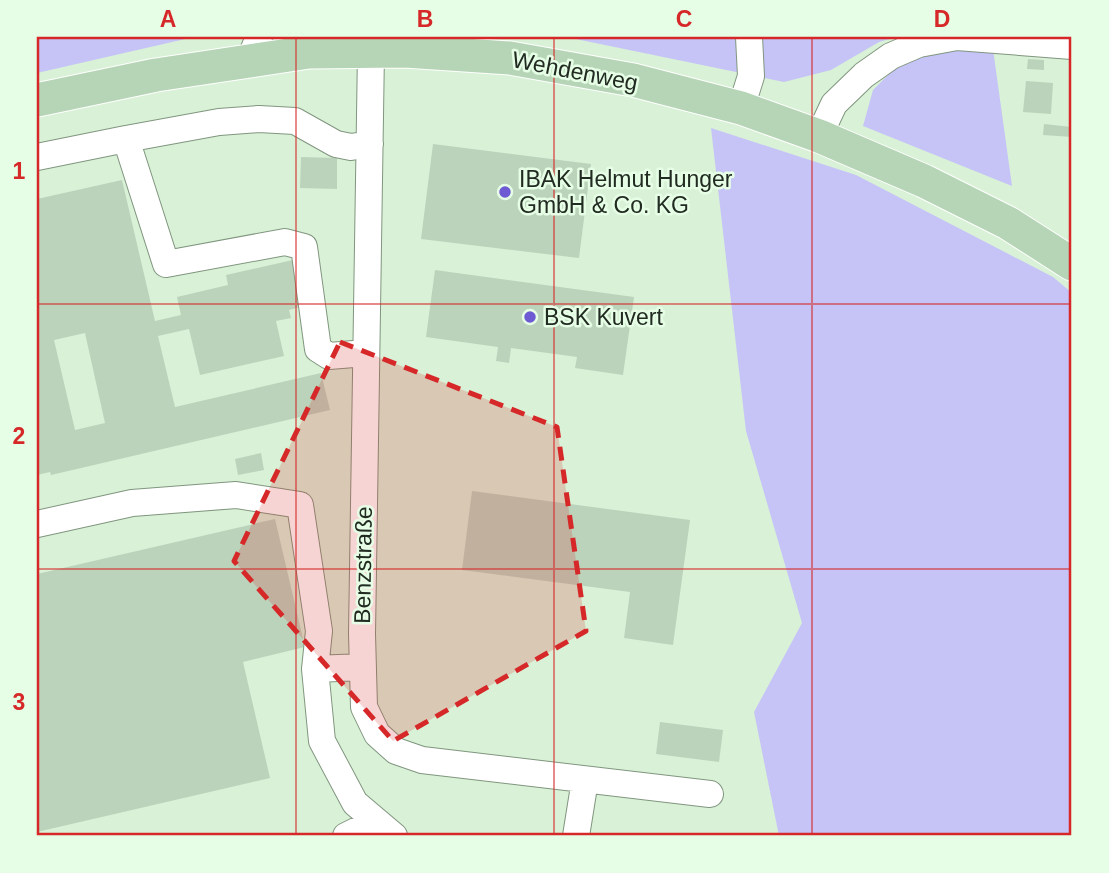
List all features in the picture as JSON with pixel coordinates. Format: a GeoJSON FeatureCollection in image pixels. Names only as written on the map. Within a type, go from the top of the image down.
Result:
{"type":"FeatureCollection","features":[{"type":"Feature","properties":{"kind":"main road","name":"Wehdenweg"},"geometry":{"type":"LineString","coordinates":[[37,100],[156,75],[254,49],[309,52],[405,51],[510,58],[633,80],[741,108],[819,136],[924,181],[1008,223],[1072,264]]}},
{"type":"Feature","properties":{"kind":"street"},"geometry":{"type":"LineString","coordinates":[[741,108],[751,76],[749,37]]}},
{"type":"Feature","properties":{"kind":"street"},"geometry":{"type":"LineString","coordinates":[[819,136],[834,104],[864,75],[891,56],[919,44],[957,37],[1072,46]]}},
{"type":"Feature","properties":{"kind":"street","name":"Benzstraße"},"geometry":{"type":"LineString","coordinates":[[371,51],[362,667],[364,707],[377,734],[396,751],[422,760],[710,794]]}},
{"type":"Feature","properties":{"kind":"street"},"geometry":{"type":"LineString","coordinates":[[37,156],[219,122],[259,119],[295,121],[336,144],[351,147],[370,144]]}},
{"type":"Feature","properties":{"kind":"street"},"geometry":{"type":"LineString","coordinates":[[126,139],[166,264],[285,242],[304,247],[318,349],[328,356],[366,353]]}},
{"type":"Feature","properties":{"kind":"street"},"geometry":{"type":"LineString","coordinates":[[37,524],[132,503],[236,495],[300,505],[319,631],[315,669],[322,741],[355,803],[385,829]]}},
{"type":"Feature","properties":{"kind":"street"},"geometry":{"type":"LineString","coordinates":[[315,669],[362,667]]}},
{"type":"Feature","properties":{"kind":"street"},"geometry":{"type":"LineString","coordinates":[[576,836],[585,780]]}},
{"type":"Feature","properties":{"kind":"street"},"geometry":{"type":"LineString","coordinates":[[346,836],[385,829]]}},
{"type":"Feature","properties":{"kind":"highlighted area"},"geometry":{"type":"Polygon","coordinates":[[[340,342],[557,427],[586,631],[393,741],[234,561],[340,342]]]}},
{"type":"Feature","properties":{"kind":"shaded area"},"geometry":{"type":"Polygon","coordinates":[[[37,37],[194,37],[37,73],[37,37]]]}},
{"type":"Feature","properties":{"kind":"shaded area"},"geometry":{"type":"Polygon","coordinates":[[[566,37],[897,37],[879,42],[831,70],[784,82],[566,37]]]}},
{"type":"Feature","properties":{"kind":"shaded area"},"geometry":{"type":"Polygon","coordinates":[[[961,47],[993,49],[1012,186],[863,126],[873,90],[897,66],[927,51],[961,47]]]}},
{"type":"Feature","properties":{"kind":"shaded area"},"geometry":{"type":"Polygon","coordinates":[[[711,128],[856,175],[1053,277],[1072,293],[1072,836],[779,836],[754,712],[802,623],[746,431],[711,128]]]}},
{"type":"Feature","properties":{"kind":"building"},"geometry":{"type":"Polygon","coordinates":[[[1028,59],[1044,60],[1044,70],[1027,69],[1028,59]]]}},
{"type":"Feature","properties":{"kind":"building"},"geometry":{"type":"Polygon","coordinates":[[[1026,81],[1053,83],[1051,114],[1023,112],[1026,81]]]}},
{"type":"Feature","properties":{"kind":"building"},"geometry":{"type":"Polygon","coordinates":[[[1044,124],[1072,127],[1072,137],[1043,135],[1044,124]]]}},
{"type":"Feature","properties":{"kind":"building"},"geometry":{"type":"Polygon","coordinates":[[[433,144],[591,164],[579,258],[421,239],[433,144]]]}},
{"type":"Feature","properties":{"kind":"building"},"geometry":{"type":"Polygon","coordinates":[[[301,157],[337,158],[337,189],[300,188],[301,157]]]}},
{"type":"Feature","properties":{"kind":"building"},"geometry":{"type":"Polygon","coordinates":[[[122,180],[155,321],[181,315],[177,297],[228,285],[226,275],[293,260],[304,306],[289,310],[291,318],[276,321],[284,356],[200,375],[189,329],[158,336],[175,407],[321,373],[330,410],[51,475],[50,472],[37,475],[37,199],[122,180]],[[85,333],[54,340],[75,430],[105,423],[85,333]]]}},
{"type":"Feature","properties":{"kind":"building","name":"BSK Kuvert"},"geometry":{"type":"Polygon","coordinates":[[[435,270],[634,297],[623,375],[575,368],[577,357],[511,348],[509,363],[496,361],[498,347],[426,337],[435,270]]]}},
{"type":"Feature","properties":{"kind":"building"},"geometry":{"type":"Polygon","coordinates":[[[261,453],[264,470],[238,475],[235,459],[261,453]]]}},
{"type":"Feature","properties":{"kind":"building"},"geometry":{"type":"Polygon","coordinates":[[[472,491],[690,520],[673,645],[624,638],[630,592],[462,570],[472,491]]]}},
{"type":"Feature","properties":{"kind":"building"},"geometry":{"type":"Polygon","coordinates":[[[275,519],[305,647],[243,662],[270,778],[37,832],[37,574],[275,519]]]}},
{"type":"Feature","properties":{"kind":"building"},"geometry":{"type":"Polygon","coordinates":[[[660,722],[723,730],[719,762],[656,754],[660,722]]]}},
{"type":"Feature","properties":{"kind":"place","name":"IBAK Helmut Hunger GmbH & Co. KG"},"geometry":{"type":"Point","coordinates":[505,192]}},
{"type":"Feature","properties":{"kind":"place","name":"BSK Kuvert"},"geometry":{"type":"Point","coordinates":[530,317]}}]}
